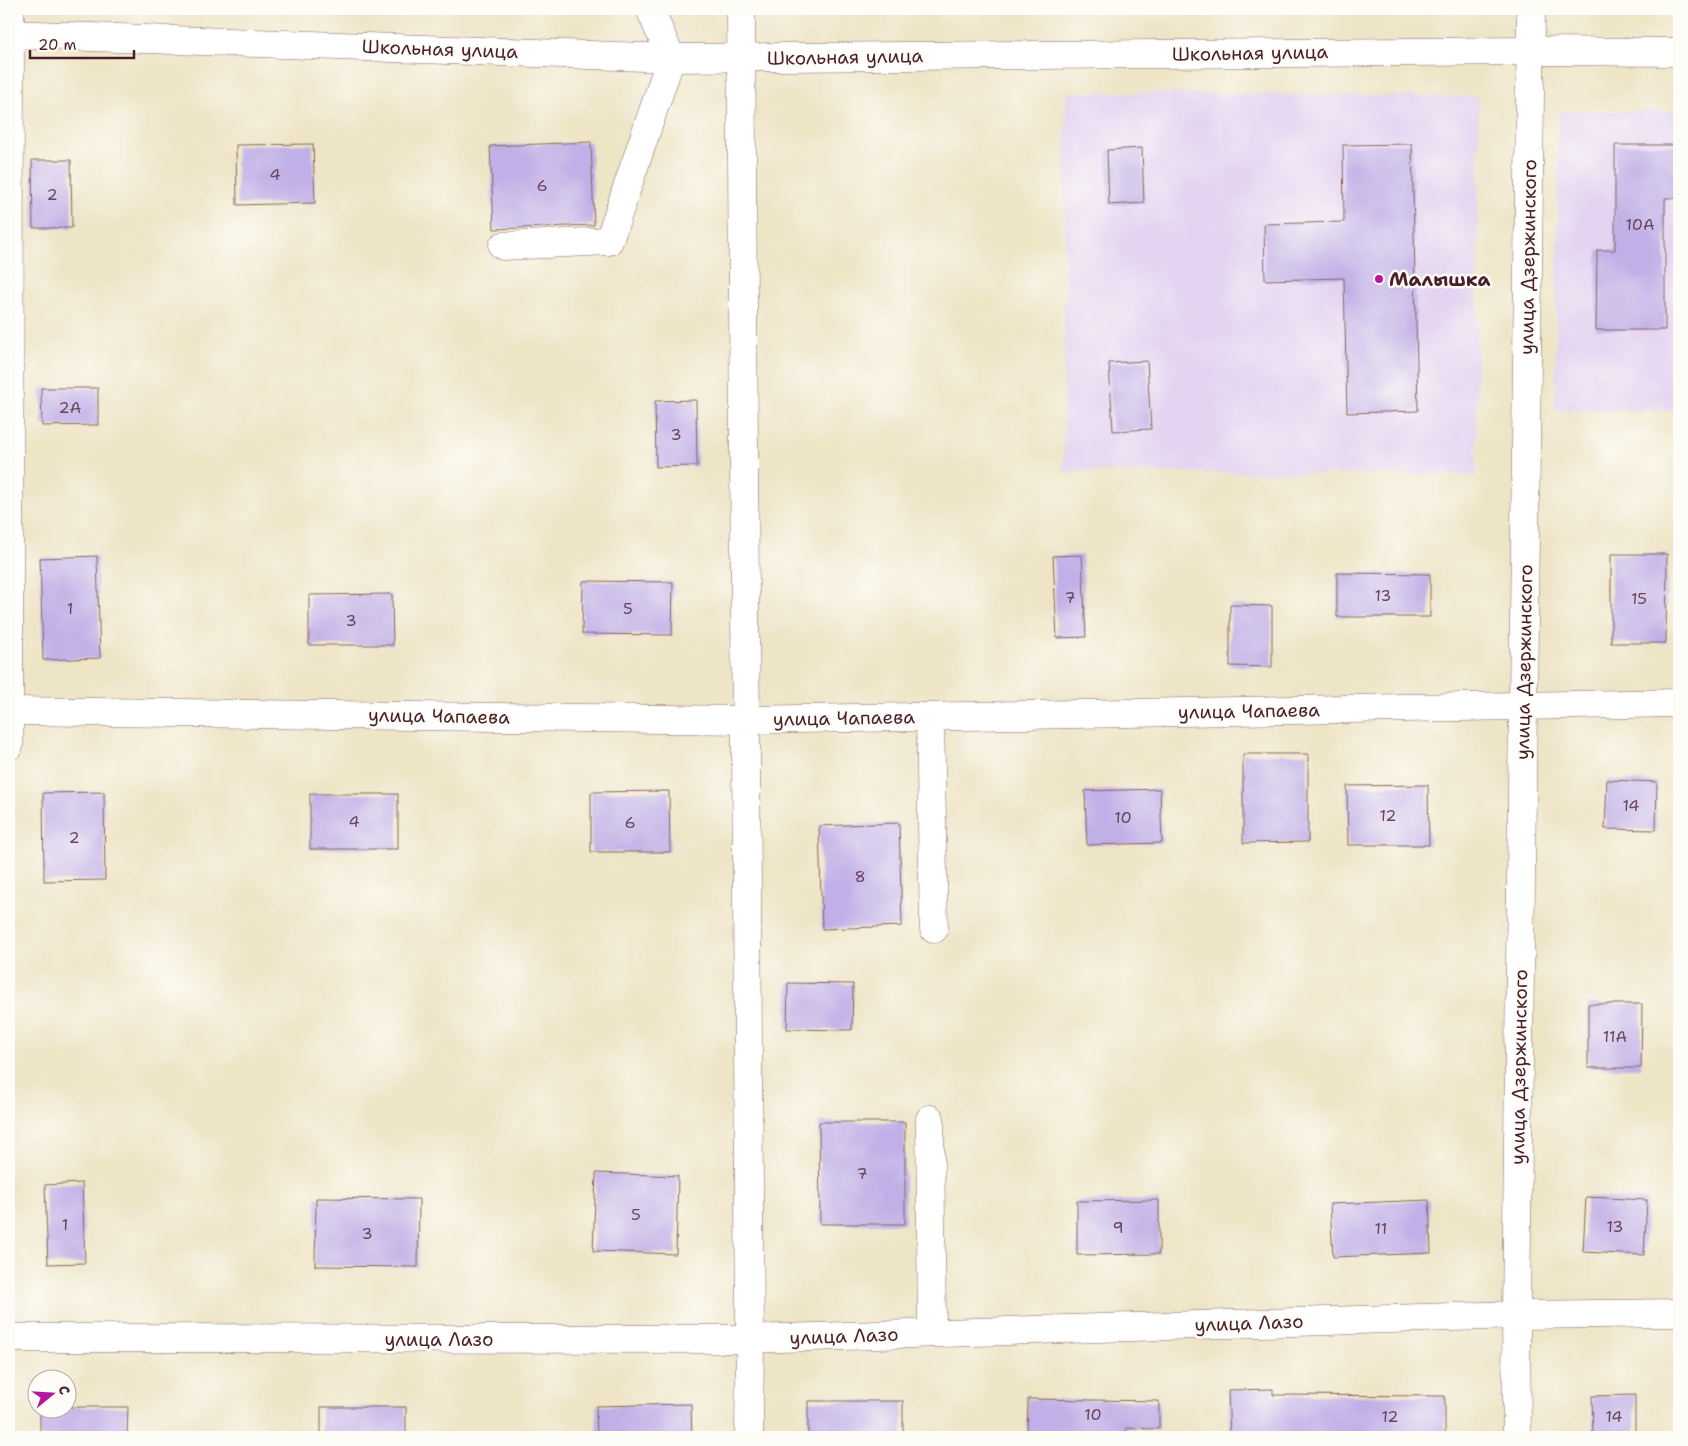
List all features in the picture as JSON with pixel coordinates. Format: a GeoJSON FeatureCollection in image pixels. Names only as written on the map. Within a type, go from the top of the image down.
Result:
{"type":"FeatureCollection","features":[{"type":"Feature","properties":{"kind":"street"},"geometry":{"type":"LineString","coordinates":[[503,246],[609,241],[671,58],[650,9]]}},
{"type":"Feature","properties":{"kind":"street"},"geometry":{"type":"LineString","coordinates":[[741,9],[750,1339],[749,1437]]}},
{"type":"Feature","properties":{"kind":"street","name":"улица Дзержинского"},"geometry":{"type":"LineString","coordinates":[[1517,1437],[1516,1315],[1531,9]]}},
{"type":"Feature","properties":{"kind":"street"},"geometry":{"type":"LineString","coordinates":[[9,746],[10,21]]}},
{"type":"Feature","properties":{"kind":"street","name":"Школьная улица"},"geometry":{"type":"LineString","coordinates":[[10,21],[671,58],[1530,51],[1679,52]]}},
{"type":"Feature","properties":{"kind":"street","name":"улица Чапаева"},"geometry":{"type":"LineString","coordinates":[[9,711],[746,720],[1679,704]]}},
{"type":"Feature","properties":{"kind":"street"},"geometry":{"type":"LineString","coordinates":[[930,717],[934,929]]}},
{"type":"Feature","properties":{"kind":"street"},"geometry":{"type":"LineString","coordinates":[[930,1119],[932,1333]]}},
{"type":"Feature","properties":{"kind":"street","name":"улица Лазо"},"geometry":{"type":"LineString","coordinates":[[9,1338],[750,1339],[1516,1315],[1679,1312]]}},
{"type":"Feature","properties":{"kind":"shaded area"},"geometry":{"type":"Polygon","coordinates":[[[1066,92],[1479,97],[1476,475],[1063,471],[1066,92]]]}},
{"type":"Feature","properties":{"kind":"shaded area"},"geometry":{"type":"Polygon","coordinates":[[[1559,111],[1679,111],[1679,410],[1555,410],[1559,111]]]}},
{"type":"Feature","properties":{"kind":"building"},"geometry":{"type":"Polygon","coordinates":[[[591,142],[594,225],[494,229],[490,146],[591,142]]]}},
{"type":"Feature","properties":{"kind":"building"},"geometry":{"type":"Polygon","coordinates":[[[313,144],[315,203],[237,205],[236,145],[313,144]]]}},
{"type":"Feature","properties":{"kind":"building","name":"Малышка"},"geometry":{"type":"Polygon","coordinates":[[[1412,144],[1418,411],[1347,413],[1344,278],[1265,280],[1264,224],[1344,222],[1343,145],[1412,144]]]}},
{"type":"Feature","properties":{"kind":"building"},"geometry":{"type":"Polygon","coordinates":[[[1615,145],[1679,145],[1679,198],[1665,198],[1665,330],[1596,330],[1597,250],[1615,250],[1615,145]]]}},
{"type":"Feature","properties":{"kind":"building"},"geometry":{"type":"Polygon","coordinates":[[[1142,148],[1144,203],[1109,205],[1107,150],[1142,148]]]}},
{"type":"Feature","properties":{"kind":"building"},"geometry":{"type":"Polygon","coordinates":[[[32,160],[71,160],[72,228],[33,228],[32,160]]]}},
{"type":"Feature","properties":{"kind":"building"},"geometry":{"type":"Polygon","coordinates":[[[1147,361],[1151,429],[1113,431],[1109,363],[1147,361]]]}},
{"type":"Feature","properties":{"kind":"building"},"geometry":{"type":"Polygon","coordinates":[[[41,388],[98,388],[98,425],[42,426],[41,388]]]}},
{"type":"Feature","properties":{"kind":"building"},"geometry":{"type":"Polygon","coordinates":[[[696,400],[697,466],[656,467],[655,401],[696,400]]]}},
{"type":"Feature","properties":{"kind":"building"},"geometry":{"type":"Polygon","coordinates":[[[1611,554],[1667,554],[1666,643],[1611,643],[1611,554]]]}},
{"type":"Feature","properties":{"kind":"building"},"geometry":{"type":"Polygon","coordinates":[[[1082,555],[1086,637],[1057,638],[1053,556],[1082,555]]]}},
{"type":"Feature","properties":{"kind":"building"},"geometry":{"type":"Polygon","coordinates":[[[97,556],[100,658],[43,660],[40,558],[97,556]]]}},
{"type":"Feature","properties":{"kind":"building"},"geometry":{"type":"Polygon","coordinates":[[[1337,573],[1430,574],[1430,617],[1337,617],[1337,573]]]}},
{"type":"Feature","properties":{"kind":"building"},"geometry":{"type":"Polygon","coordinates":[[[583,581],[673,582],[672,635],[582,634],[583,581]]]}},
{"type":"Feature","properties":{"kind":"building"},"geometry":{"type":"Polygon","coordinates":[[[392,594],[393,645],[309,645],[309,595],[392,594]]]}},
{"type":"Feature","properties":{"kind":"building"},"geometry":{"type":"Polygon","coordinates":[[[1230,605],[1272,606],[1272,667],[1230,666],[1230,605]]]}},
{"type":"Feature","properties":{"kind":"building"},"geometry":{"type":"Polygon","coordinates":[[[1243,754],[1308,754],[1308,842],[1243,843],[1243,754]]]}},
{"type":"Feature","properties":{"kind":"building"},"geometry":{"type":"Polygon","coordinates":[[[1607,780],[1657,782],[1656,830],[1605,829],[1607,780]]]}},
{"type":"Feature","properties":{"kind":"building"},"geometry":{"type":"Polygon","coordinates":[[[1428,785],[1429,845],[1348,845],[1347,786],[1428,785]]]}},
{"type":"Feature","properties":{"kind":"building"},"geometry":{"type":"Polygon","coordinates":[[[1160,789],[1162,843],[1087,845],[1085,791],[1160,789]]]}},
{"type":"Feature","properties":{"kind":"building"},"geometry":{"type":"Polygon","coordinates":[[[669,791],[670,852],[591,852],[591,792],[669,791]]]}},
{"type":"Feature","properties":{"kind":"building"},"geometry":{"type":"Polygon","coordinates":[[[104,792],[105,880],[44,881],[43,793],[104,792]]]}},
{"type":"Feature","properties":{"kind":"building"},"geometry":{"type":"Polygon","coordinates":[[[310,794],[398,794],[398,849],[310,849],[310,794]]]}},
{"type":"Feature","properties":{"kind":"building"},"geometry":{"type":"Polygon","coordinates":[[[899,823],[902,926],[822,929],[819,826],[899,823]]]}},
{"type":"Feature","properties":{"kind":"building"},"geometry":{"type":"Polygon","coordinates":[[[788,983],[853,984],[852,1030],[787,1029],[788,983]]]}},
{"type":"Feature","properties":{"kind":"building"},"geometry":{"type":"Polygon","coordinates":[[[1588,1004],[1642,1004],[1641,1068],[1588,1068],[1588,1004]]]}},
{"type":"Feature","properties":{"kind":"building"},"geometry":{"type":"Polygon","coordinates":[[[819,1122],[905,1122],[905,1224],[820,1224],[819,1122]]]}},
{"type":"Feature","properties":{"kind":"building"},"geometry":{"type":"Polygon","coordinates":[[[596,1173],[678,1176],[676,1254],[593,1251],[596,1173]]]}},
{"type":"Feature","properties":{"kind":"building"},"geometry":{"type":"Polygon","coordinates":[[[82,1183],[85,1263],[48,1264],[45,1185],[82,1183]]]}},
{"type":"Feature","properties":{"kind":"building"},"geometry":{"type":"Polygon","coordinates":[[[1586,1197],[1647,1200],[1644,1255],[1583,1252],[1586,1197]]]}},
{"type":"Feature","properties":{"kind":"building"},"geometry":{"type":"Polygon","coordinates":[[[316,1198],[419,1199],[418,1267],[315,1266],[316,1198]]]}},
{"type":"Feature","properties":{"kind":"building"},"geometry":{"type":"Polygon","coordinates":[[[1159,1200],[1159,1254],[1077,1255],[1077,1201],[1159,1200]]]}},
{"type":"Feature","properties":{"kind":"building"},"geometry":{"type":"Polygon","coordinates":[[[1429,1200],[1431,1253],[1333,1257],[1330,1204],[1429,1200]]]}},
{"type":"Feature","properties":{"kind":"building"},"geometry":{"type":"Polygon","coordinates":[[[1273,1389],[1273,1395],[1445,1396],[1445,1437],[1230,1437],[1228,1390],[1273,1389]]]}},
{"type":"Feature","properties":{"kind":"building"},"geometry":{"type":"Polygon","coordinates":[[[1635,1395],[1635,1437],[1593,1437],[1592,1396],[1635,1395]]]}},
{"type":"Feature","properties":{"kind":"building"},"geometry":{"type":"Polygon","coordinates":[[[1028,1399],[1159,1401],[1159,1429],[1126,1428],[1126,1437],[1027,1437],[1028,1399]]]}},
{"type":"Feature","properties":{"kind":"building"},"geometry":{"type":"Polygon","coordinates":[[[808,1401],[903,1401],[903,1437],[808,1437],[808,1401]]]}},
{"type":"Feature","properties":{"kind":"building"},"geometry":{"type":"Polygon","coordinates":[[[691,1404],[692,1437],[597,1437],[596,1406],[691,1404]]]}},
{"type":"Feature","properties":{"kind":"building"},"geometry":{"type":"Polygon","coordinates":[[[78,1407],[128,1407],[127,1437],[40,1437],[40,1418],[78,1418],[78,1407]]]}},
{"type":"Feature","properties":{"kind":"building"},"geometry":{"type":"Polygon","coordinates":[[[321,1407],[406,1407],[406,1437],[321,1437],[321,1407]]]}},
{"type":"Feature","properties":{"kind":"place","name":"Малышка"},"geometry":{"type":"Point","coordinates":[1379,279]}}]}
